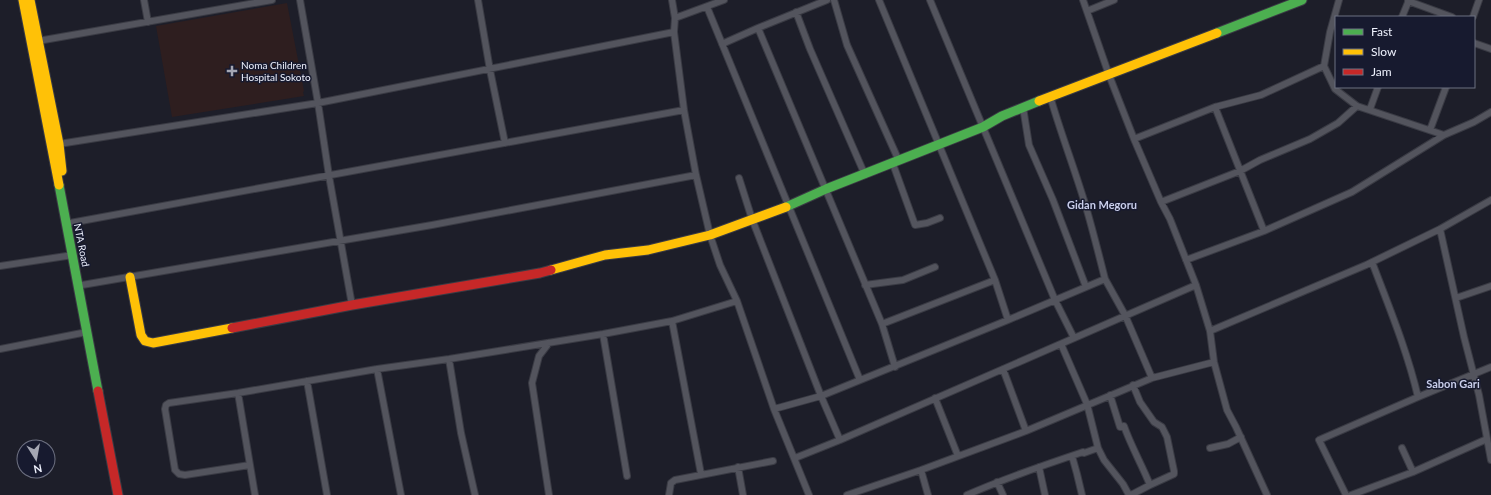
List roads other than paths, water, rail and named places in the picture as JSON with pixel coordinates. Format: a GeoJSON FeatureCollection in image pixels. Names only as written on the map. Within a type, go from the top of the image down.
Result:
{"type":"FeatureCollection","features":[{"type":"Feature","properties":{"kind":"street","name":"NTA Road"},"geometry":{"type":"LineString","coordinates":[[23,0],[118,495]]}},
{"type":"Feature","properties":{"kind":"street","name":"NTA Road"},"geometry":{"type":"LineString","coordinates":[[30,0],[59,144],[70,223],[124,495]]}},
{"type":"Feature","properties":{"kind":"street"},"geometry":{"type":"LineString","coordinates":[[144,0],[148,22]]}},
{"type":"Feature","properties":{"kind":"street"},"geometry":{"type":"LineString","coordinates":[[38,41],[272,0]]}},
{"type":"Feature","properties":{"kind":"street"},"geometry":{"type":"LineString","coordinates":[[300,0],[352,306]]}},
{"type":"Feature","properties":{"kind":"street"},"geometry":{"type":"LineString","coordinates":[[478,0],[505,143]]}},
{"type":"Feature","properties":{"kind":"street"},"geometry":{"type":"LineString","coordinates":[[672,0],[675,18],[674,32],[684,110],[696,175],[710,235],[720,265],[737,301],[774,409],[809,495]]}},
{"type":"Feature","properties":{"kind":"street"},"geometry":{"type":"LineString","coordinates":[[675,18],[724,0]]}},
{"type":"Feature","properties":{"kind":"street"},"geometry":{"type":"LineString","coordinates":[[722,44],[827,0]]}},
{"type":"Feature","properties":{"kind":"street"},"geometry":{"type":"LineString","coordinates":[[834,0],[847,45],[896,162],[915,225],[940,218]]}},
{"type":"Feature","properties":{"kind":"street"},"geometry":{"type":"LineString","coordinates":[[879,0],[995,280],[1008,320]]}},
{"type":"Feature","properties":{"kind":"street"},"geometry":{"type":"LineString","coordinates":[[930,0],[1055,300],[1074,338]]}},
{"type":"Feature","properties":{"kind":"street"},"geometry":{"type":"LineString","coordinates":[[1083,0],[1109,75],[1134,139],[1161,202],[1170,218],[1196,285],[1210,331],[1214,362],[1227,410],[1267,495]]}},
{"type":"Feature","properties":{"kind":"street"},"geometry":{"type":"LineString","coordinates":[[1087,11],[1114,0]]}},
{"type":"Feature","properties":{"kind":"street"},"geometry":{"type":"LineString","coordinates":[[130,277],[141,334],[145,341],[153,343],[540,273],[605,254],[648,250],[710,235],[789,206],[826,189],[865,175],[983,127],[1002,116],[1050,96],[1109,75],[1285,3],[1302,0]]}},
{"type":"Feature","properties":{"kind":"street"},"geometry":{"type":"LineString","coordinates":[[1340,0],[1330,32],[1324,66],[1334,89],[1357,106],[1370,109],[1444,135]]}},
{"type":"Feature","properties":{"kind":"street"},"geometry":{"type":"LineString","coordinates":[[1473,16],[1479,0]]}},
{"type":"Feature","properties":{"kind":"street"},"geometry":{"type":"LineString","coordinates":[[1402,16],[1408,1],[1449,16]]}},
{"type":"Feature","properties":{"kind":"street"},"geometry":{"type":"LineString","coordinates":[[707,7],[860,380]]}},
{"type":"Feature","properties":{"kind":"street"},"geometry":{"type":"LineString","coordinates":[[796,12],[810,49],[865,175]]}},
{"type":"Feature","properties":{"kind":"street"},"geometry":{"type":"LineString","coordinates":[[758,28],[882,324],[895,366]]}},
{"type":"Feature","properties":{"kind":"street"},"geometry":{"type":"LineString","coordinates":[[59,144],[318,103],[490,70],[674,32]]}},
{"type":"Feature","properties":{"kind":"street"},"geometry":{"type":"LineString","coordinates":[[1475,43],[1491,49]]}},
{"type":"Feature","properties":{"kind":"street"},"geometry":{"type":"LineString","coordinates":[[1134,139],[1216,107],[1261,95],[1324,66]]}},
{"type":"Feature","properties":{"kind":"street"},"geometry":{"type":"LineString","coordinates":[[1370,109],[1378,88]]}},
{"type":"Feature","properties":{"kind":"street"},"geometry":{"type":"LineString","coordinates":[[1430,130],[1446,88]]}},
{"type":"Feature","properties":{"kind":"street"},"geometry":{"type":"LineString","coordinates":[[1050,96],[1061,134],[1069,153],[1086,207],[1105,278],[1125,315],[1152,378]]}},
{"type":"Feature","properties":{"kind":"street"},"geometry":{"type":"LineString","coordinates":[[1161,202],[1240,171],[1260,160],[1310,139],[1338,123],[1357,106]]}},
{"type":"Feature","properties":{"kind":"street"},"geometry":{"type":"LineString","coordinates":[[1023,107],[1029,145],[1053,200],[1086,287]]}},
{"type":"Feature","properties":{"kind":"street"},"geometry":{"type":"LineString","coordinates":[[1216,107],[1264,231]]}},
{"type":"Feature","properties":{"kind":"street"},"geometry":{"type":"LineString","coordinates":[[70,223],[684,110]]}},
{"type":"Feature","properties":{"kind":"street"},"geometry":{"type":"LineString","coordinates":[[1186,260],[1264,231],[1352,192],[1444,135],[1474,122],[1491,112]]}},
{"type":"Feature","properties":{"kind":"street"},"geometry":{"type":"LineString","coordinates":[[82,285],[182,266],[461,220],[696,175]]}},
{"type":"Feature","properties":{"kind":"street"},"geometry":{"type":"LineString","coordinates":[[739,178],[752,219],[821,396],[840,440]]}},
{"type":"Feature","properties":{"kind":"street"},"geometry":{"type":"LineString","coordinates":[[1210,331],[1372,262],[1440,229],[1491,200]]}},
{"type":"Feature","properties":{"kind":"street"},"geometry":{"type":"LineString","coordinates":[[1440,229],[1479,395],[1491,460]]}},
{"type":"Feature","properties":{"kind":"street"},"geometry":{"type":"LineString","coordinates":[[0,266],[73,255]]}},
{"type":"Feature","properties":{"kind":"street"},"geometry":{"type":"LineString","coordinates":[[1372,262],[1412,369],[1418,397]]}},
{"type":"Feature","properties":{"kind":"street"},"geometry":{"type":"LineString","coordinates":[[865,285],[903,280],[935,268]]}},
{"type":"Feature","properties":{"kind":"street"},"geometry":{"type":"LineString","coordinates":[[774,409],[821,396],[1008,320],[1105,278]]}},
{"type":"Feature","properties":{"kind":"street"},"geometry":{"type":"LineString","coordinates":[[882,324],[995,280]]}},
{"type":"Feature","properties":{"kind":"street"},"geometry":{"type":"LineString","coordinates":[[795,458],[840,440],[1196,285]]}},
{"type":"Feature","properties":{"kind":"street"},"geometry":{"type":"LineString","coordinates":[[1456,298],[1491,286]]}},
{"type":"Feature","properties":{"kind":"street"},"geometry":{"type":"LineString","coordinates":[[250,465],[185,476],[179,474],[175,470],[165,409],[166,405],[169,403],[238,393],[307,380],[604,334],[672,321],[737,301]]}},
{"type":"Feature","properties":{"kind":"street"},"geometry":{"type":"LineString","coordinates":[[672,321],[701,474]]}},
{"type":"Feature","properties":{"kind":"street"},"geometry":{"type":"LineString","coordinates":[[0,349],[87,332]]}},
{"type":"Feature","properties":{"kind":"street"},"geometry":{"type":"LineString","coordinates":[[604,334],[627,476]]}},
{"type":"Feature","properties":{"kind":"street"},"geometry":{"type":"LineString","coordinates":[[542,495],[549,494],[532,383],[539,356],[549,343]]}},
{"type":"Feature","properties":{"kind":"street"},"geometry":{"type":"LineString","coordinates":[[1061,344],[1087,404],[1098,448],[1104,460],[1130,495],[1150,484],[1174,474],[1172,456],[1167,437],[1162,427],[1154,422],[1140,402],[1133,385]]}},
{"type":"Feature","properties":{"kind":"street"},"geometry":{"type":"LineString","coordinates":[[450,359],[461,433],[475,495]]}},
{"type":"Feature","properties":{"kind":"street"},"geometry":{"type":"LineString","coordinates":[[847,495],[863,493],[1026,431],[1087,404],[1152,378],[1214,362]]}},
{"type":"Feature","properties":{"kind":"street"},"geometry":{"type":"LineString","coordinates":[[1346,495],[1319,440],[1491,367]]}},
{"type":"Feature","properties":{"kind":"street"},"geometry":{"type":"LineString","coordinates":[[377,369],[401,495]]}},
{"type":"Feature","properties":{"kind":"street"},"geometry":{"type":"LineString","coordinates":[[1003,369],[1026,431]]}},
{"type":"Feature","properties":{"kind":"street"},"geometry":{"type":"LineString","coordinates":[[307,380],[327,495]]}},
{"type":"Feature","properties":{"kind":"street"},"geometry":{"type":"LineString","coordinates":[[238,393],[255,495]]}},
{"type":"Feature","properties":{"kind":"street"},"geometry":{"type":"LineString","coordinates":[[1110,395],[1120,427],[1124,426],[1131,445],[1150,484]]}},
{"type":"Feature","properties":{"kind":"street"},"geometry":{"type":"LineString","coordinates":[[935,398],[958,456]]}},
{"type":"Feature","properties":{"kind":"street"},"geometry":{"type":"LineString","coordinates":[[1210,448],[1228,444],[1241,437]]}},
{"type":"Feature","properties":{"kind":"street"},"geometry":{"type":"LineString","coordinates":[[1351,495],[1413,472],[1487,439]]}},
{"type":"Feature","properties":{"kind":"street"},"geometry":{"type":"LineString","coordinates":[[967,495],[997,482],[1098,448]]}},
{"type":"Feature","properties":{"kind":"street"},"geometry":{"type":"LineString","coordinates":[[1402,448],[1413,472]]}},
{"type":"Feature","properties":{"kind":"street"},"geometry":{"type":"LineString","coordinates":[[1072,456],[1078,474],[1082,495]]}},
{"type":"Feature","properties":{"kind":"street"},"geometry":{"type":"LineString","coordinates":[[670,495],[671,483],[675,480],[773,460]]}},
{"type":"Feature","properties":{"kind":"street"},"geometry":{"type":"LineString","coordinates":[[738,467],[743,495]]}},
{"type":"Feature","properties":{"kind":"street"},"geometry":{"type":"LineString","coordinates":[[1039,467],[1045,495]]}},
{"type":"Feature","properties":{"kind":"street"},"geometry":{"type":"LineString","coordinates":[[921,470],[928,495]]}},
{"type":"Feature","properties":{"kind":"street"},"geometry":{"type":"LineString","coordinates":[[997,482],[1003,495]]}},
{"type":"Feature","properties":{"kind":"place","name":"Noma Children Hospital Sokoto"},"geometry":{"type":"Point","coordinates":[232,71]}},
{"type":"Feature","properties":{"kind":"district","name":"Gidan Megoru"},"geometry":{"type":"Point","coordinates":[1102,204]}},
{"type":"Feature","properties":{"kind":"district","name":"Sabon Gari"},"geometry":{"type":"Point","coordinates":[1453,383]}}]}
